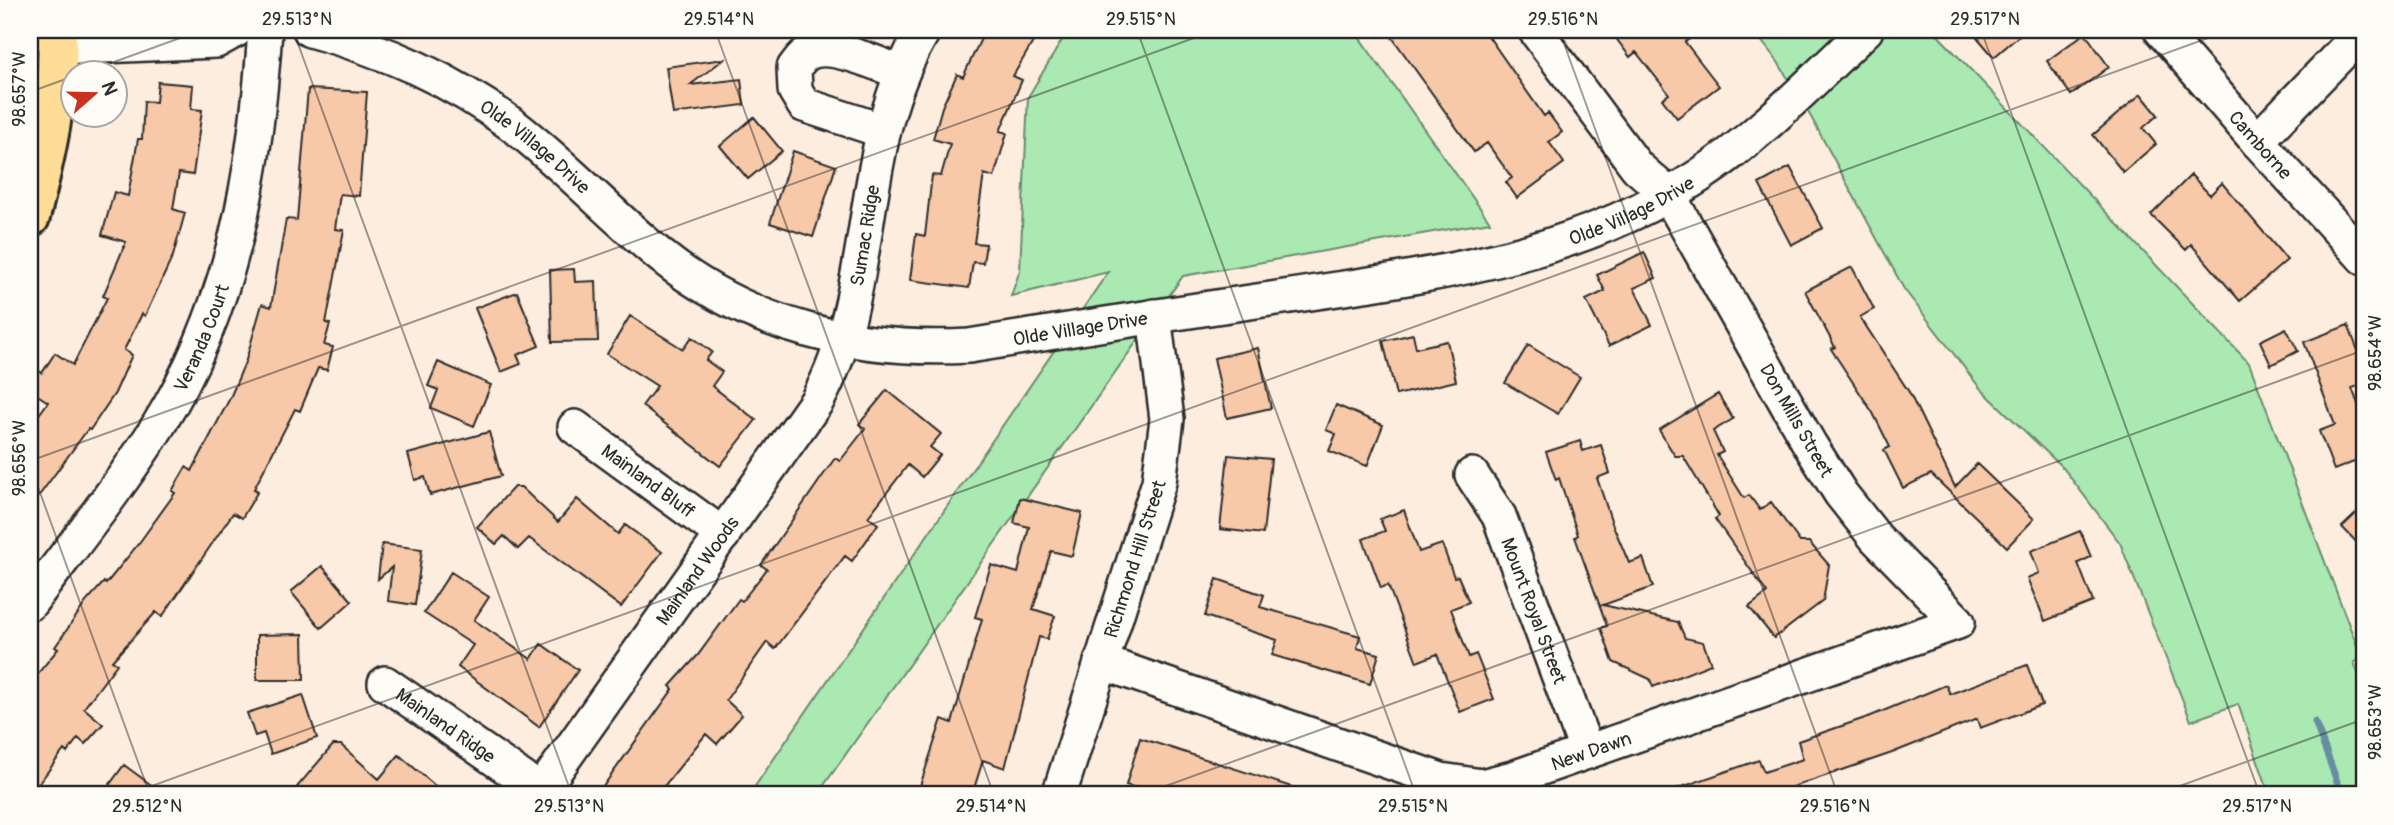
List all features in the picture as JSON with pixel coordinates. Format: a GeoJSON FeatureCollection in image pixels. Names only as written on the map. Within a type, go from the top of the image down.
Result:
{"type":"FeatureCollection","features":[{"type":"Feature","properties":{"kind":"main road"},"geometry":{"type":"LineString","coordinates":[[30,217],[47,150],[57,39]]}},
{"type":"Feature","properties":{"kind":"street"},"geometry":{"type":"LineString","coordinates":[[57,39],[216,41],[236,30]]}},
{"type":"Feature","properties":{"kind":"street","name":"Veranda Court"},"geometry":{"type":"LineString","coordinates":[[30,603],[152,435],[201,340],[236,240],[253,166],[265,30]]}},
{"type":"Feature","properties":{"kind":"street","name":"Olde Village Drive"},"geometry":{"type":"LineString","coordinates":[[310,30],[362,44],[431,72],[516,127],[662,257],[700,283],[781,323],[845,340],[914,349],[969,346],[1490,263],[1558,244],[1624,217],[1699,176],[1754,135],[1866,30]]}},
{"type":"Feature","properties":{"kind":"street","name":"Sumac Ridge"},"geometry":{"type":"LineString","coordinates":[[845,340],[873,174],[883,131],[902,73],[924,30]]}},
{"type":"Feature","properties":{"kind":"street","name":"Don Mills Street"},"geometry":{"type":"LineString","coordinates":[[1535,30],[1637,167],[1668,194],[1840,494],[1876,538],[1958,622]]}},
{"type":"Feature","properties":{"kind":"street","name":"Camborne"},"geometry":{"type":"LineString","coordinates":[[2161,30],[2257,141],[2364,258]]}},
{"type":"Feature","properties":{"kind":"street"},"geometry":{"type":"LineString","coordinates":[[2257,141],[2364,30]]}},
{"type":"Feature","properties":{"kind":"street"},"geometry":{"type":"LineString","coordinates":[[883,131],[804,105],[796,90],[794,68],[806,54],[827,50],[854,55],[902,73]]}},
{"type":"Feature","properties":{"kind":"street","name":"Richmond Hill Street"},"geometry":{"type":"LineString","coordinates":[[1059,795],[1151,512],[1165,450],[1165,392],[1154,316]]}},
{"type":"Feature","properties":{"kind":"street","name":"Mainland Woods"},"geometry":{"type":"LineString","coordinates":[[539,793],[817,401],[834,371],[845,340]]}},
{"type":"Feature","properties":{"kind":"street","name":"Mainland Bluff"},"geometry":{"type":"LineString","coordinates":[[575,427],[723,535]]}},
{"type":"Feature","properties":{"kind":"street","name":"Mount Royal Street"},"geometry":{"type":"LineString","coordinates":[[1472,475],[1499,516],[1587,752]]}},
{"type":"Feature","properties":{"kind":"street","name":"New Dawn"},"geometry":{"type":"LineString","coordinates":[[1101,662],[1460,784],[1482,786],[1513,779],[1958,622]]}},
{"type":"Feature","properties":{"kind":"street","name":"Mainland Ridge"},"geometry":{"type":"LineString","coordinates":[[385,683],[539,793]]}},
{"type":"Feature","properties":{"kind":"green space"},"geometry":{"type":"Polygon","coordinates":[[[1068,30],[1354,30],[1490,222],[1183,276],[817,795],[749,795],[1108,272],[1011,296],[1020,270],[1028,97],[1068,30]]]}},
{"type":"Feature","properties":{"kind":"green space"},"geometry":{"type":"Polygon","coordinates":[[[1753,30],[1933,30],[2249,363],[2362,659],[2354,662],[2364,689],[2364,795],[2270,795],[2238,704],[2191,721],[2120,543],[2064,469],[1980,388],[1904,289],[1811,117],[1778,62],[1753,30]]]}},
{"type":"Feature","properties":{"kind":"building"},"geometry":{"type":"Polygon","coordinates":[[[985,30],[1040,30],[1013,76],[1022,80],[1000,131],[1007,133],[994,177],[984,174],[974,243],[986,244],[983,263],[973,262],[969,288],[910,280],[916,234],[925,236],[932,175],[941,176],[950,144],[933,139],[942,107],[957,74],[963,77],[985,30]]]}},
{"type":"Feature","properties":{"kind":"building"},"geometry":{"type":"Polygon","coordinates":[[[1387,30],[1484,30],[1544,116],[1548,113],[1562,132],[1549,142],[1564,163],[1517,198],[1506,182],[1512,178],[1487,143],[1474,152],[1387,30]]]}},
{"type":"Feature","properties":{"kind":"building"},"geometry":{"type":"Polygon","coordinates":[[[1625,30],[1703,30],[1685,42],[1719,86],[1677,118],[1662,99],[1669,94],[1636,52],[1630,57],[1615,37],[1625,30]]]}},
{"type":"Feature","properties":{"kind":"building"},"geometry":{"type":"Polygon","coordinates":[[[1971,30],[2026,30],[1994,57],[1971,30]]]}},
{"type":"Feature","properties":{"kind":"building"},"geometry":{"type":"Polygon","coordinates":[[[2085,33],[2109,67],[2071,95],[2047,61],[2085,33]]]}},
{"type":"Feature","properties":{"kind":"building"},"geometry":{"type":"Polygon","coordinates":[[[724,59],[690,85],[741,79],[744,105],[673,114],[666,67],[724,59]]]}},
{"type":"Feature","properties":{"kind":"building"},"geometry":{"type":"Polygon","coordinates":[[[158,82],[193,85],[191,109],[202,110],[193,175],[179,173],[173,209],[185,213],[173,256],[145,316],[142,314],[124,350],[132,355],[115,393],[30,508],[30,427],[48,402],[30,390],[30,365],[42,373],[55,353],[73,365],[107,298],[103,296],[126,242],[102,235],[114,192],[128,196],[138,139],[142,139],[144,101],[156,102],[158,82]]]}},
{"type":"Feature","properties":{"kind":"building"},"geometry":{"type":"Polygon","coordinates":[[[308,89],[367,92],[359,196],[340,194],[335,229],[344,230],[326,323],[330,324],[324,345],[333,347],[327,370],[318,368],[300,411],[295,409],[254,489],[258,491],[242,518],[233,513],[162,617],[156,612],[112,661],[117,664],[84,708],[103,724],[85,744],[78,738],[67,753],[64,750],[30,795],[30,683],[58,649],[55,647],[86,602],[104,582],[106,584],[139,543],[175,493],[172,491],[186,467],[192,471],[230,398],[246,360],[262,304],[271,307],[286,219],[297,220],[308,89]]]}},
{"type":"Feature","properties":{"kind":"building"},"geometry":{"type":"Polygon","coordinates":[[[2141,94],[2158,115],[2143,128],[2156,144],[2123,172],[2093,135],[2141,94]]]}},
{"type":"Feature","properties":{"kind":"building"},"geometry":{"type":"Polygon","coordinates":[[[754,117],[782,151],[748,179],[720,146],[754,117]]]}},
{"type":"Feature","properties":{"kind":"building"},"geometry":{"type":"Polygon","coordinates":[[[793,151],[836,166],[813,237],[770,223],[793,151]]]}},
{"type":"Feature","properties":{"kind":"building"},"geometry":{"type":"Polygon","coordinates":[[[1790,167],[1823,228],[1791,245],[1759,184],[1790,167]]]}},
{"type":"Feature","properties":{"kind":"building"},"geometry":{"type":"Polygon","coordinates":[[[2191,175],[2210,195],[2222,183],[2287,260],[2240,301],[2191,244],[2186,250],[2151,215],[2191,175]]]}},
{"type":"Feature","properties":{"kind":"building"},"geometry":{"type":"Polygon","coordinates":[[[1644,252],[1656,278],[1634,288],[1652,325],[1609,346],[1586,300],[1605,291],[1597,275],[1644,252]]]}},
{"type":"Feature","properties":{"kind":"building"},"geometry":{"type":"Polygon","coordinates":[[[1852,267],[1874,309],[1860,317],[1909,392],[1955,487],[1977,464],[2034,519],[2007,547],[1931,474],[1903,488],[1884,450],[1890,447],[1873,413],[1831,349],[1835,347],[1805,291],[1852,267]]]}},
{"type":"Feature","properties":{"kind":"building"},"geometry":{"type":"Polygon","coordinates":[[[574,269],[575,282],[596,281],[598,341],[552,342],[550,270],[574,269]]]}},
{"type":"Feature","properties":{"kind":"building"},"geometry":{"type":"Polygon","coordinates":[[[517,292],[539,346],[517,355],[521,364],[501,372],[475,308],[517,292]]]}},
{"type":"Feature","properties":{"kind":"building"},"geometry":{"type":"Polygon","coordinates":[[[630,316],[683,349],[692,337],[712,352],[706,360],[722,372],[712,386],[756,420],[720,466],[642,406],[657,386],[607,354],[630,316]]]}},
{"type":"Feature","properties":{"kind":"building"},"geometry":{"type":"Polygon","coordinates":[[[2348,325],[2364,366],[2364,384],[2352,388],[2364,420],[2364,458],[2334,470],[2319,431],[2335,425],[2304,342],[2348,325]]]}},
{"type":"Feature","properties":{"kind":"building"},"geometry":{"type":"Polygon","coordinates":[[[2286,328],[2298,351],[2271,365],[2260,341],[2286,328]]]}},
{"type":"Feature","properties":{"kind":"building"},"geometry":{"type":"Polygon","coordinates":[[[1413,334],[1416,348],[1447,341],[1456,381],[1396,395],[1383,341],[1413,334]]]}},
{"type":"Feature","properties":{"kind":"building"},"geometry":{"type":"Polygon","coordinates":[[[1528,345],[1580,377],[1558,414],[1505,383],[1528,345]]]}},
{"type":"Feature","properties":{"kind":"building"},"geometry":{"type":"Polygon","coordinates":[[[1258,348],[1271,408],[1227,418],[1214,358],[1258,348]]]}},
{"type":"Feature","properties":{"kind":"building"},"geometry":{"type":"Polygon","coordinates":[[[438,362],[491,385],[474,426],[431,408],[438,390],[428,386],[438,362]]]}},
{"type":"Feature","properties":{"kind":"building"},"geometry":{"type":"Polygon","coordinates":[[[887,390],[941,434],[930,447],[940,455],[922,477],[908,465],[868,517],[878,524],[852,561],[845,556],[775,649],[767,642],[726,700],[742,715],[717,744],[706,734],[657,795],[597,795],[673,689],[670,686],[698,655],[739,599],[742,601],[767,569],[761,565],[835,458],[840,461],[865,429],[859,424],[887,390]]]}},
{"type":"Feature","properties":{"kind":"building"},"geometry":{"type":"Polygon","coordinates":[[[1718,394],[1733,419],[1713,431],[1723,452],[1717,455],[1744,498],[1749,495],[1760,510],[1771,502],[1800,542],[1809,542],[1829,565],[1823,601],[1774,638],[1749,607],[1767,593],[1715,519],[1719,516],[1683,456],[1675,456],[1659,430],[1718,394]]]}},
{"type":"Feature","properties":{"kind":"building"},"geometry":{"type":"Polygon","coordinates":[[[1336,405],[1383,425],[1367,466],[1329,451],[1336,434],[1326,430],[1336,405]]]}},
{"type":"Feature","properties":{"kind":"building"},"geometry":{"type":"Polygon","coordinates":[[[489,432],[501,476],[430,495],[425,477],[415,480],[408,454],[489,432]]]}},
{"type":"Feature","properties":{"kind":"building"},"geometry":{"type":"Polygon","coordinates":[[[1580,441],[1583,451],[1601,445],[1610,473],[1597,478],[1612,523],[1629,563],[1643,558],[1653,587],[1603,605],[1678,622],[1685,638],[1703,642],[1711,664],[1653,687],[1650,679],[1613,662],[1601,628],[1607,626],[1575,537],[1578,535],[1559,478],[1556,480],[1546,452],[1580,441]]]}},
{"type":"Feature","properties":{"kind":"building"},"geometry":{"type":"Polygon","coordinates":[[[1228,455],[1271,459],[1263,534],[1220,529],[1228,455]]]}},
{"type":"Feature","properties":{"kind":"building"},"geometry":{"type":"Polygon","coordinates":[[[514,487],[521,487],[558,522],[577,499],[618,534],[625,525],[662,552],[621,607],[529,538],[518,549],[504,536],[496,544],[477,527],[514,487]]]}},
{"type":"Feature","properties":{"kind":"building"},"geometry":{"type":"Polygon","coordinates":[[[1020,498],[1082,513],[1072,556],[1051,551],[1033,609],[1055,616],[1047,639],[1039,637],[1005,768],[983,760],[972,795],[917,795],[942,719],[952,723],[982,619],[975,617],[991,565],[1018,573],[1029,527],[1014,523],[1020,498]]]}},
{"type":"Feature","properties":{"kind":"building"},"geometry":{"type":"Polygon","coordinates":[[[2364,506],[2364,550],[2342,527],[2364,506]]]}},
{"type":"Feature","properties":{"kind":"building"},"geometry":{"type":"Polygon","coordinates":[[[1404,510],[1419,552],[1442,544],[1454,577],[1458,576],[1469,602],[1451,609],[1469,657],[1476,654],[1494,699],[1460,712],[1437,654],[1417,662],[1388,585],[1381,588],[1363,539],[1385,531],[1380,519],[1404,510]]]}},
{"type":"Feature","properties":{"kind":"building"},"geometry":{"type":"Polygon","coordinates":[[[2080,531],[2091,557],[2078,563],[2093,602],[2045,621],[2027,578],[2039,573],[2031,551],[2080,531]]]}},
{"type":"Feature","properties":{"kind":"building"},"geometry":{"type":"Polygon","coordinates":[[[382,544],[422,549],[415,605],[388,601],[392,567],[378,579],[382,544]]]}},
{"type":"Feature","properties":{"kind":"building"},"geometry":{"type":"Polygon","coordinates":[[[322,566],[352,601],[321,628],[291,592],[322,566]]]}},
{"type":"Feature","properties":{"kind":"building"},"geometry":{"type":"Polygon","coordinates":[[[451,572],[489,597],[474,620],[531,659],[541,644],[578,670],[539,727],[458,667],[473,645],[424,613],[451,572]]]}},
{"type":"Feature","properties":{"kind":"building"},"geometry":{"type":"Polygon","coordinates":[[[1217,579],[1264,595],[1260,607],[1360,636],[1357,648],[1379,654],[1370,684],[1272,655],[1277,640],[1205,616],[1217,579]]]}},
{"type":"Feature","properties":{"kind":"building"},"geometry":{"type":"Polygon","coordinates":[[[303,634],[304,680],[257,680],[257,635],[303,634]]]}},
{"type":"Feature","properties":{"kind":"building"},"geometry":{"type":"Polygon","coordinates":[[[2027,665],[2042,705],[1980,728],[1977,719],[1892,753],[1793,787],[1795,795],[1668,795],[1667,792],[1759,760],[1764,772],[1803,759],[1798,741],[1871,716],[1946,685],[1950,694],[2027,665]]]}},
{"type":"Feature","properties":{"kind":"building"},"geometry":{"type":"Polygon","coordinates":[[[303,695],[317,738],[271,754],[264,733],[255,736],[247,713],[303,695]]]}},
{"type":"Feature","properties":{"kind":"building"},"geometry":{"type":"Polygon","coordinates":[[[1140,738],[1304,791],[1304,795],[1161,795],[1126,785],[1140,738]]]}},
{"type":"Feature","properties":{"kind":"building"},"geometry":{"type":"Polygon","coordinates":[[[333,745],[341,745],[379,779],[399,755],[446,795],[307,795],[297,787],[333,745]]]}},
{"type":"Feature","properties":{"kind":"building"},"geometry":{"type":"Polygon","coordinates":[[[124,765],[165,795],[102,795],[124,765]]]}},
{"type":"Feature","properties":{"kind":"waterway"},"geometry":{"type":"LineString","coordinates":[[2315,722],[2342,795]]}}]}
